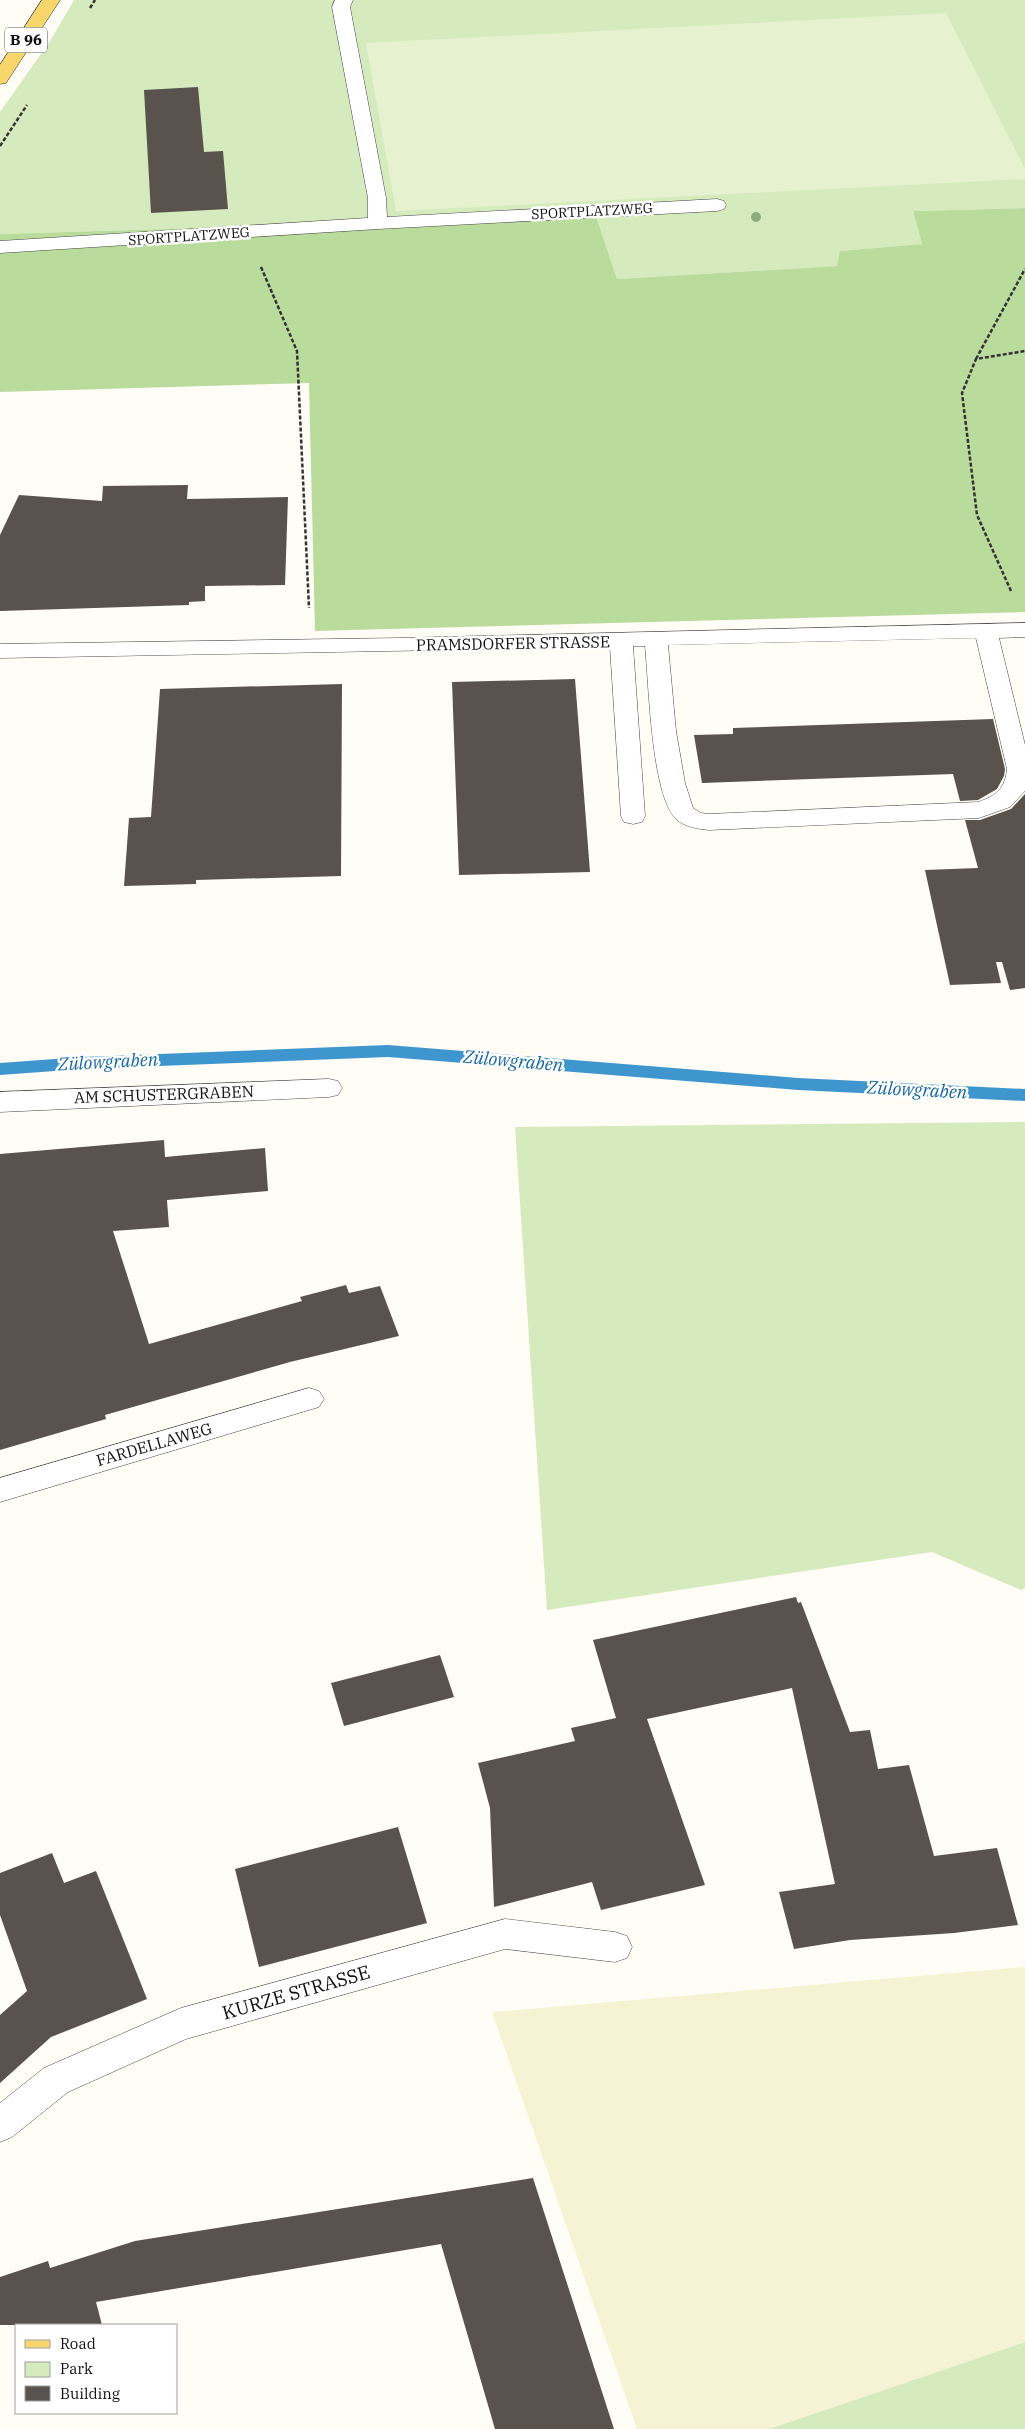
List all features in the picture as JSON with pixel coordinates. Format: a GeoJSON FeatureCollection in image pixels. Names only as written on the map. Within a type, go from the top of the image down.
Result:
{"type":"FeatureCollection","features":[{"type":"Feature","properties":{"kind":"main road","name":"B 96"},"geometry":{"type":"LineString","coordinates":[[0,79],[51,0]]}},
{"type":"Feature","properties":{"kind":"street"},"geometry":{"type":"LineString","coordinates":[[344,0],[341,7],[377,198],[378,223]]}},
{"type":"Feature","properties":{"kind":"street","name":"SPORTPLATZWEG"},"geometry":{"type":"LineString","coordinates":[[0,247],[378,223],[717,205]]}},
{"type":"Feature","properties":{"kind":"street","name":"PRAMSDORFER STRASSE"},"geometry":{"type":"LineString","coordinates":[[0,651],[311,645],[400,646],[1025,630]]}},
{"type":"Feature","properties":{"kind":"street"},"geometry":{"type":"LineString","coordinates":[[656,639],[666,740],[678,802],[683,812],[694,820],[709,822],[979,810],[990,807],[1005,799],[1019,782],[1019,769],[986,631]]}},
{"type":"Feature","properties":{"kind":"street"},"geometry":{"type":"LineString","coordinates":[[621,640],[633,816]]}},
{"type":"Feature","properties":{"kind":"street","name":"AM SCHUSTERGRABEN"},"geometry":{"type":"LineString","coordinates":[[0,1102],[329,1088]]}},
{"type":"Feature","properties":{"kind":"street","name":"FARDELLAWEG"},"geometry":{"type":"LineString","coordinates":[[0,1490],[309,1399]]}},
{"type":"Feature","properties":{"kind":"street","name":"KURZE STRASSE"},"geometry":{"type":"LineString","coordinates":[[0,2125],[56,2080],[181,2024],[505,1934],[616,1947]]}},
{"type":"Feature","properties":{"kind":"path"},"geometry":{"type":"LineString","coordinates":[[247,232],[297,351],[311,645]]}},
{"type":"Feature","properties":{"kind":"path"},"geometry":{"type":"LineString","coordinates":[[1013,595],[977,515],[962,393],[976,359],[1025,269]]}},
{"type":"Feature","properties":{"kind":"path"},"geometry":{"type":"LineString","coordinates":[[976,359],[1025,351]]}},
{"type":"Feature","properties":{"kind":"shaded area"},"geometry":{"type":"Polygon","coordinates":[[[1025,1967],[1025,2342],[769,2429],[637,2429],[492,2012],[1025,1967]]]}},
{"type":"Feature","properties":{"kind":"green space"},"geometry":{"type":"Polygon","coordinates":[[[74,0],[1025,0],[1025,208],[913,211],[922,244],[841,251],[837,266],[617,279],[596,216],[0,234],[0,112],[50,41],[74,0]]]}},
{"type":"Feature","properties":{"kind":"green space"},"geometry":{"type":"Polygon","coordinates":[[[946,13],[1025,169],[1025,179],[396,211],[366,43],[946,13]]]}},
{"type":"Feature","properties":{"kind":"green space"},"geometry":{"type":"Polygon","coordinates":[[[1025,208],[1025,612],[315,631],[309,383],[0,392],[0,234],[596,216],[617,279],[837,266],[840,251],[922,244],[913,211],[1025,208]]]}},
{"type":"Feature","properties":{"kind":"green space"},"geometry":{"type":"Polygon","coordinates":[[[1025,1122],[1025,1588],[1021,1590],[932,1552],[547,1610],[515,1127],[1025,1122]]]}},
{"type":"Feature","properties":{"kind":"green space"},"geometry":{"type":"Polygon","coordinates":[[[1025,2342],[1025,2429],[769,2429],[1025,2342]]]}},
{"type":"Feature","properties":{"kind":"building"},"geometry":{"type":"Polygon","coordinates":[[[198,87],[204,152],[223,151],[228,209],[151,213],[144,90],[198,87]]]}},
{"type":"Feature","properties":{"kind":"building"},"geometry":{"type":"Polygon","coordinates":[[[188,485],[187,499],[288,497],[285,585],[205,586],[205,601],[189,602],[189,605],[0,611],[0,535],[19,495],[102,501],[103,486],[188,485]]]}},
{"type":"Feature","properties":{"kind":"building"},"geometry":{"type":"Polygon","coordinates":[[[575,679],[590,872],[459,875],[452,682],[575,679]]]}},
{"type":"Feature","properties":{"kind":"building"},"geometry":{"type":"Polygon","coordinates":[[[342,684],[341,876],[196,880],[196,884],[124,886],[129,818],[151,817],[160,689],[342,684]]]}},
{"type":"Feature","properties":{"kind":"building"},"geometry":{"type":"Polygon","coordinates":[[[993,719],[1005,769],[1004,776],[997,789],[978,800],[960,801],[953,774],[702,783],[694,735],[733,734],[733,728],[993,719]]]}},
{"type":"Feature","properties":{"kind":"building"},"geometry":{"type":"Polygon","coordinates":[[[1025,794],[1025,988],[1010,990],[1002,962],[996,962],[1001,983],[950,985],[925,870],[978,868],[965,820],[980,820],[1011,809],[1025,794]]]}},
{"type":"Feature","properties":{"kind":"building"},"geometry":{"type":"Polygon","coordinates":[[[164,1140],[165,1157],[265,1148],[268,1191],[167,1200],[169,1227],[113,1231],[149,1344],[302,1301],[300,1297],[346,1285],[349,1293],[380,1286],[399,1336],[290,1362],[105,1415],[106,1419],[0,1450],[0,1154],[164,1140]]]}},
{"type":"Feature","properties":{"kind":"building"},"geometry":{"type":"Polygon","coordinates":[[[796,1597],[798,1603],[801,1602],[850,1732],[870,1730],[878,1769],[909,1765],[934,1856],[997,1848],[1018,1925],[954,1933],[850,1940],[794,1949],[779,1892],[835,1884],[792,1688],[647,1719],[705,1885],[601,1910],[592,1882],[494,1907],[490,1808],[478,1763],[575,1741],[571,1728],[616,1718],[593,1640],[796,1597]]]}},
{"type":"Feature","properties":{"kind":"building"},"geometry":{"type":"Polygon","coordinates":[[[440,1655],[454,1697],[344,1726],[331,1683],[440,1655]]]}},
{"type":"Feature","properties":{"kind":"building"},"geometry":{"type":"Polygon","coordinates":[[[398,1827],[427,1923],[259,1967],[235,1869],[398,1827]]]}},
{"type":"Feature","properties":{"kind":"building"},"geometry":{"type":"Polygon","coordinates":[[[52,1853],[64,1883],[96,1871],[147,1999],[51,2037],[0,2083],[0,2015],[27,1991],[0,1915],[0,1873],[52,1853]]]}},
{"type":"Feature","properties":{"kind":"building"},"geometry":{"type":"Polygon","coordinates":[[[533,2178],[614,2429],[495,2429],[441,2244],[96,2302],[102,2324],[0,2325],[0,2277],[48,2261],[50,2268],[135,2241],[533,2178]]]}},
{"type":"Feature","properties":{"kind":"waterway","name":"Zülowgraben"},"geometry":{"type":"LineString","coordinates":[[0,1069],[82,1063],[388,1051],[798,1084],[1025,1095]]}}]}
